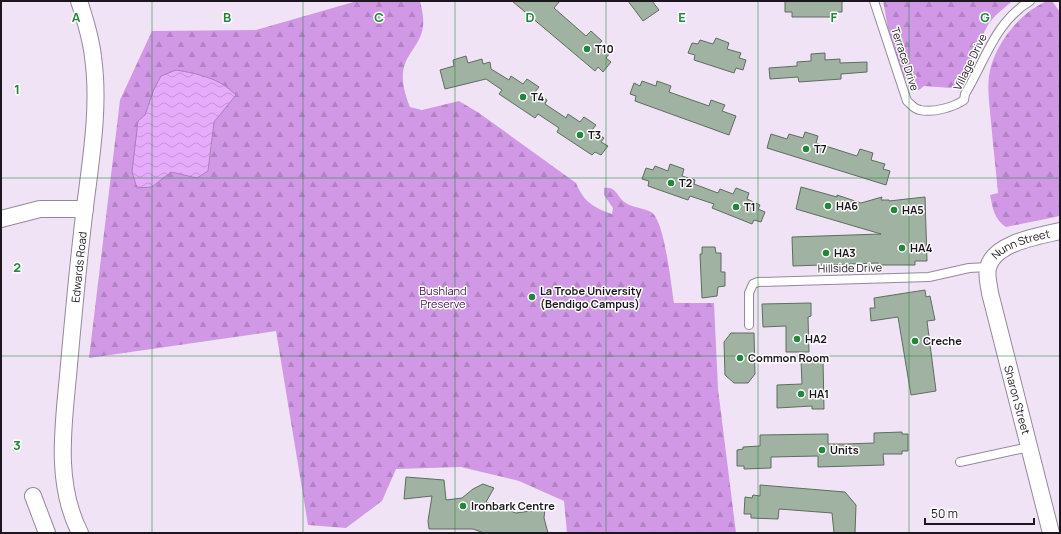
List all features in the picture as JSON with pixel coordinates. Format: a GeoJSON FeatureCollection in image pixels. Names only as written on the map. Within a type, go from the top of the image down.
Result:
{"type":"FeatureCollection","features":[{"type":"Feature","properties":{"kind":"street","name":"Edwards Road"},"geometry":{"type":"LineString","coordinates":[[79,1],[91,42],[95,78],[94,126],[68,366],[63,443],[65,489],[70,509],[80,533]]}},
{"type":"Feature","properties":{"kind":"street"},"geometry":{"type":"LineString","coordinates":[[1,218],[40,209],[85,209]]}},
{"type":"Feature","properties":{"kind":"street","name":"Nunn Street"},"geometry":{"type":"LineString","coordinates":[[988,267],[999,252],[1008,246],[1060,231]]}},
{"type":"Feature","properties":{"kind":"street","name":"Sharon Street"},"geometry":{"type":"LineString","coordinates":[[988,267],[990,293],[1030,447],[1050,533]]}},
{"type":"Feature","properties":{"kind":"street"},"geometry":{"type":"LineString","coordinates":[[33,496],[47,533]]}},
{"type":"Feature","properties":{"kind":"lane","name":"Terrace Drive"},"geometry":{"type":"LineString","coordinates":[[874,1],[907,101],[920,110],[928,111],[957,105],[964,100]]}},
{"type":"Feature","properties":{"kind":"lane","name":"Village Drive"},"geometry":{"type":"LineString","coordinates":[[964,100],[965,94],[998,31],[1014,12],[1030,1]]}},
{"type":"Feature","properties":{"kind":"lane","name":"Hillside Drive"},"geometry":{"type":"LineString","coordinates":[[749,325],[749,293],[753,284],[758,282],[917,277],[975,267],[988,267]]}},
{"type":"Feature","properties":{"kind":"lane"},"geometry":{"type":"LineString","coordinates":[[960,462],[1030,447]]}},
{"type":"Feature","properties":{"kind":"green space","name":"Bushland Preserve"},"geometry":{"type":"Polygon","coordinates":[[[357,1],[420,1],[423,17],[422,31],[407,59],[403,71],[404,89],[410,107],[422,110],[459,101],[479,113],[576,183],[582,195],[590,203],[600,209],[612,214],[613,208],[604,195],[604,188],[611,188],[626,203],[651,212],[656,218],[664,240],[674,303],[714,303],[718,389],[736,533],[567,533],[564,501],[519,481],[461,467],[396,469],[382,501],[346,528],[308,525],[276,331],[89,358],[120,100],[152,31],[256,30],[357,1]],[[235,95],[145,115],[138,121],[152,187],[171,172],[197,178],[208,171],[214,122],[235,95]]]}},
{"type":"Feature","properties":{"kind":"green space"},"geometry":{"type":"Polygon","coordinates":[[[883,1],[1012,1],[990,21],[969,67],[958,82],[951,88],[924,86],[919,90],[910,85],[898,64],[890,37],[883,1]]]}},
{"type":"Feature","properties":{"kind":"green space"},"geometry":{"type":"Polygon","coordinates":[[[1047,1],[1052,1],[1060,12],[1060,216],[1006,227],[996,217],[990,195],[998,193],[988,88],[989,76],[991,65],[996,53],[1009,32],[1017,22],[1037,6],[1047,1]]]}},
{"type":"Feature","properties":{"kind":"water"},"geometry":{"type":"Polygon","coordinates":[[[176,70],[201,75],[216,81],[223,84],[236,95],[214,122],[208,171],[197,178],[171,172],[152,187],[137,188],[132,172],[138,121],[145,115],[154,89],[161,76],[176,70]]]}},
{"type":"Feature","properties":{"kind":"building"},"geometry":{"type":"Polygon","coordinates":[[[512,1],[560,1],[554,8],[586,36],[591,31],[602,41],[598,45],[609,54],[606,58],[611,62],[603,72],[598,67],[595,71],[512,1]]]}},
{"type":"Feature","properties":{"kind":"building"},"geometry":{"type":"Polygon","coordinates":[[[628,1],[652,1],[659,10],[643,21],[628,1]]]}},
{"type":"Feature","properties":{"kind":"building"},"geometry":{"type":"Polygon","coordinates":[[[785,1],[842,1],[842,12],[835,12],[835,17],[792,17],[792,12],[785,12],[785,1]]]}},
{"type":"Feature","properties":{"kind":"building"},"geometry":{"type":"Polygon","coordinates":[[[716,38],[729,43],[727,49],[741,53],[739,58],[746,60],[743,70],[736,68],[734,73],[694,60],[695,55],[688,53],[692,43],[698,44],[700,40],[713,44],[716,38]]]}},
{"type":"Feature","properties":{"kind":"building"},"geometry":{"type":"Polygon","coordinates":[[[825,53],[825,60],[840,59],[840,63],[867,62],[867,72],[841,74],[841,79],[799,82],[798,77],[770,79],[769,68],[797,66],[797,62],[811,61],[811,54],[825,53]]]}},
{"type":"Feature","properties":{"kind":"building"},"geometry":{"type":"Polygon","coordinates":[[[466,56],[468,63],[482,59],[483,64],[490,62],[491,69],[509,80],[511,76],[523,84],[527,79],[539,87],[535,92],[547,100],[545,104],[566,118],[568,114],[580,122],[584,117],[596,125],[592,130],[604,138],[601,142],[608,146],[601,155],[595,152],[592,155],[557,132],[559,128],[538,114],[535,118],[499,94],[502,90],[486,79],[445,89],[440,70],[454,66],[453,60],[466,56]]]}},
{"type":"Feature","properties":{"kind":"building"},"geometry":{"type":"Polygon","coordinates":[[[642,81],[656,86],[657,81],[671,86],[669,92],[709,106],[711,100],[725,105],[722,111],[736,116],[729,135],[635,101],[636,96],[630,94],[634,83],[640,86],[642,81]]]}},
{"type":"Feature","properties":{"kind":"building"},"geometry":{"type":"Polygon","coordinates":[[[805,132],[818,136],[816,143],[857,156],[860,149],[873,153],[871,160],[885,164],[883,169],[890,171],[886,185],[767,148],[771,134],[787,139],[789,134],[803,138],[805,132]]]}},
{"type":"Feature","properties":{"kind":"building"},"geometry":{"type":"Polygon","coordinates":[[[670,164],[684,169],[682,176],[695,180],[694,184],[718,193],[720,189],[733,194],[736,188],[749,193],[747,199],[760,205],[758,209],[765,212],[761,222],[754,220],[752,224],[712,208],[714,204],[690,196],[688,200],[648,186],[649,181],[642,179],[646,168],[653,170],[655,166],[668,171],[670,164]]]}},
{"type":"Feature","properties":{"kind":"building"},"geometry":{"type":"Polygon","coordinates":[[[801,187],[837,197],[837,195],[861,203],[882,197],[881,200],[889,201],[925,197],[927,261],[915,261],[915,265],[878,265],[878,263],[793,266],[792,237],[881,234],[796,209],[801,187]]]}},
{"type":"Feature","properties":{"kind":"building"},"geometry":{"type":"Polygon","coordinates":[[[702,247],[715,247],[716,253],[721,253],[721,272],[725,272],[725,286],[718,287],[717,296],[702,298],[700,254],[702,254],[702,247]]]}},
{"type":"Feature","properties":{"kind":"building","name":"Creche"},"geometry":{"type":"Polygon","coordinates":[[[925,290],[926,297],[930,296],[935,320],[927,321],[936,391],[911,395],[898,317],[871,321],[870,308],[875,308],[874,298],[925,290]]]}},
{"type":"Feature","properties":{"kind":"building","name":"HA2"},"geometry":{"type":"Polygon","coordinates":[[[811,303],[811,316],[808,317],[809,352],[786,352],[786,326],[763,327],[762,304],[811,303]]]}},
{"type":"Feature","properties":{"kind":"building","name":"Common Room"},"geometry":{"type":"Polygon","coordinates":[[[731,333],[754,333],[755,374],[748,383],[734,383],[725,375],[724,342],[731,333]]]}},
{"type":"Feature","properties":{"kind":"building","name":"HA1"},"geometry":{"type":"Polygon","coordinates":[[[823,360],[824,409],[812,409],[812,406],[777,408],[777,385],[802,384],[801,361],[823,360]]]}},
{"type":"Feature","properties":{"kind":"building","name":"Units"},"geometry":{"type":"Polygon","coordinates":[[[902,432],[902,434],[908,434],[908,451],[902,451],[902,454],[883,454],[884,465],[818,467],[818,456],[771,457],[771,468],[744,469],[744,466],[737,466],[737,450],[743,449],[743,447],[760,446],[760,435],[828,434],[828,444],[845,444],[874,443],[874,433],[902,432]]]}},
{"type":"Feature","properties":{"kind":"building","name":"Ironbark Centre"},"geometry":{"type":"Polygon","coordinates":[[[406,477],[444,480],[446,500],[462,498],[473,489],[483,484],[494,488],[486,502],[516,513],[545,509],[544,518],[548,533],[484,533],[473,529],[429,529],[428,521],[432,496],[404,499],[406,477]]]}},
{"type":"Feature","properties":{"kind":"building"},"geometry":{"type":"Polygon","coordinates":[[[760,485],[845,492],[856,505],[855,533],[834,533],[832,513],[779,509],[778,519],[751,518],[751,514],[744,514],[745,497],[752,498],[753,495],[760,496],[760,485]]]}},
{"type":"Feature","properties":{"kind":"place","name":"T10"},"geometry":{"type":"Point","coordinates":[587,49]}},
{"type":"Feature","properties":{"kind":"place","name":"T4"},"geometry":{"type":"Point","coordinates":[523,97]}},
{"type":"Feature","properties":{"kind":"place","name":"T3"},"geometry":{"type":"Point","coordinates":[580,135]}},
{"type":"Feature","properties":{"kind":"place","name":"T7"},"geometry":{"type":"Point","coordinates":[806,149]}},
{"type":"Feature","properties":{"kind":"place","name":"T2"},"geometry":{"type":"Point","coordinates":[671,183]}},
{"type":"Feature","properties":{"kind":"place","name":"HA6"},"geometry":{"type":"Point","coordinates":[828,206]}},
{"type":"Feature","properties":{"kind":"place","name":"T1"},"geometry":{"type":"Point","coordinates":[736,207]}},
{"type":"Feature","properties":{"kind":"place","name":"HA5"},"geometry":{"type":"Point","coordinates":[894,210]}},
{"type":"Feature","properties":{"kind":"place","name":"HA4"},"geometry":{"type":"Point","coordinates":[902,248]}},
{"type":"Feature","properties":{"kind":"place","name":"HA3"},"geometry":{"type":"Point","coordinates":[826,253]}},
{"type":"Feature","properties":{"kind":"place","name":"La Trobe University (Bendigo Campus)"},"geometry":{"type":"Point","coordinates":[532,297]}},
{"type":"Feature","properties":{"kind":"place","name":"HA2"},"geometry":{"type":"Point","coordinates":[797,339]}},
{"type":"Feature","properties":{"kind":"place","name":"Creche"},"geometry":{"type":"Point","coordinates":[915,341]}},
{"type":"Feature","properties":{"kind":"place","name":"Common Room"},"geometry":{"type":"Point","coordinates":[740,358]}},
{"type":"Feature","properties":{"kind":"place","name":"HA1"},"geometry":{"type":"Point","coordinates":[801,394]}},
{"type":"Feature","properties":{"kind":"place","name":"Units"},"geometry":{"type":"Point","coordinates":[822,450]}},
{"type":"Feature","properties":{"kind":"place","name":"Ironbark Centre"},"geometry":{"type":"Point","coordinates":[463,506]}}]}
